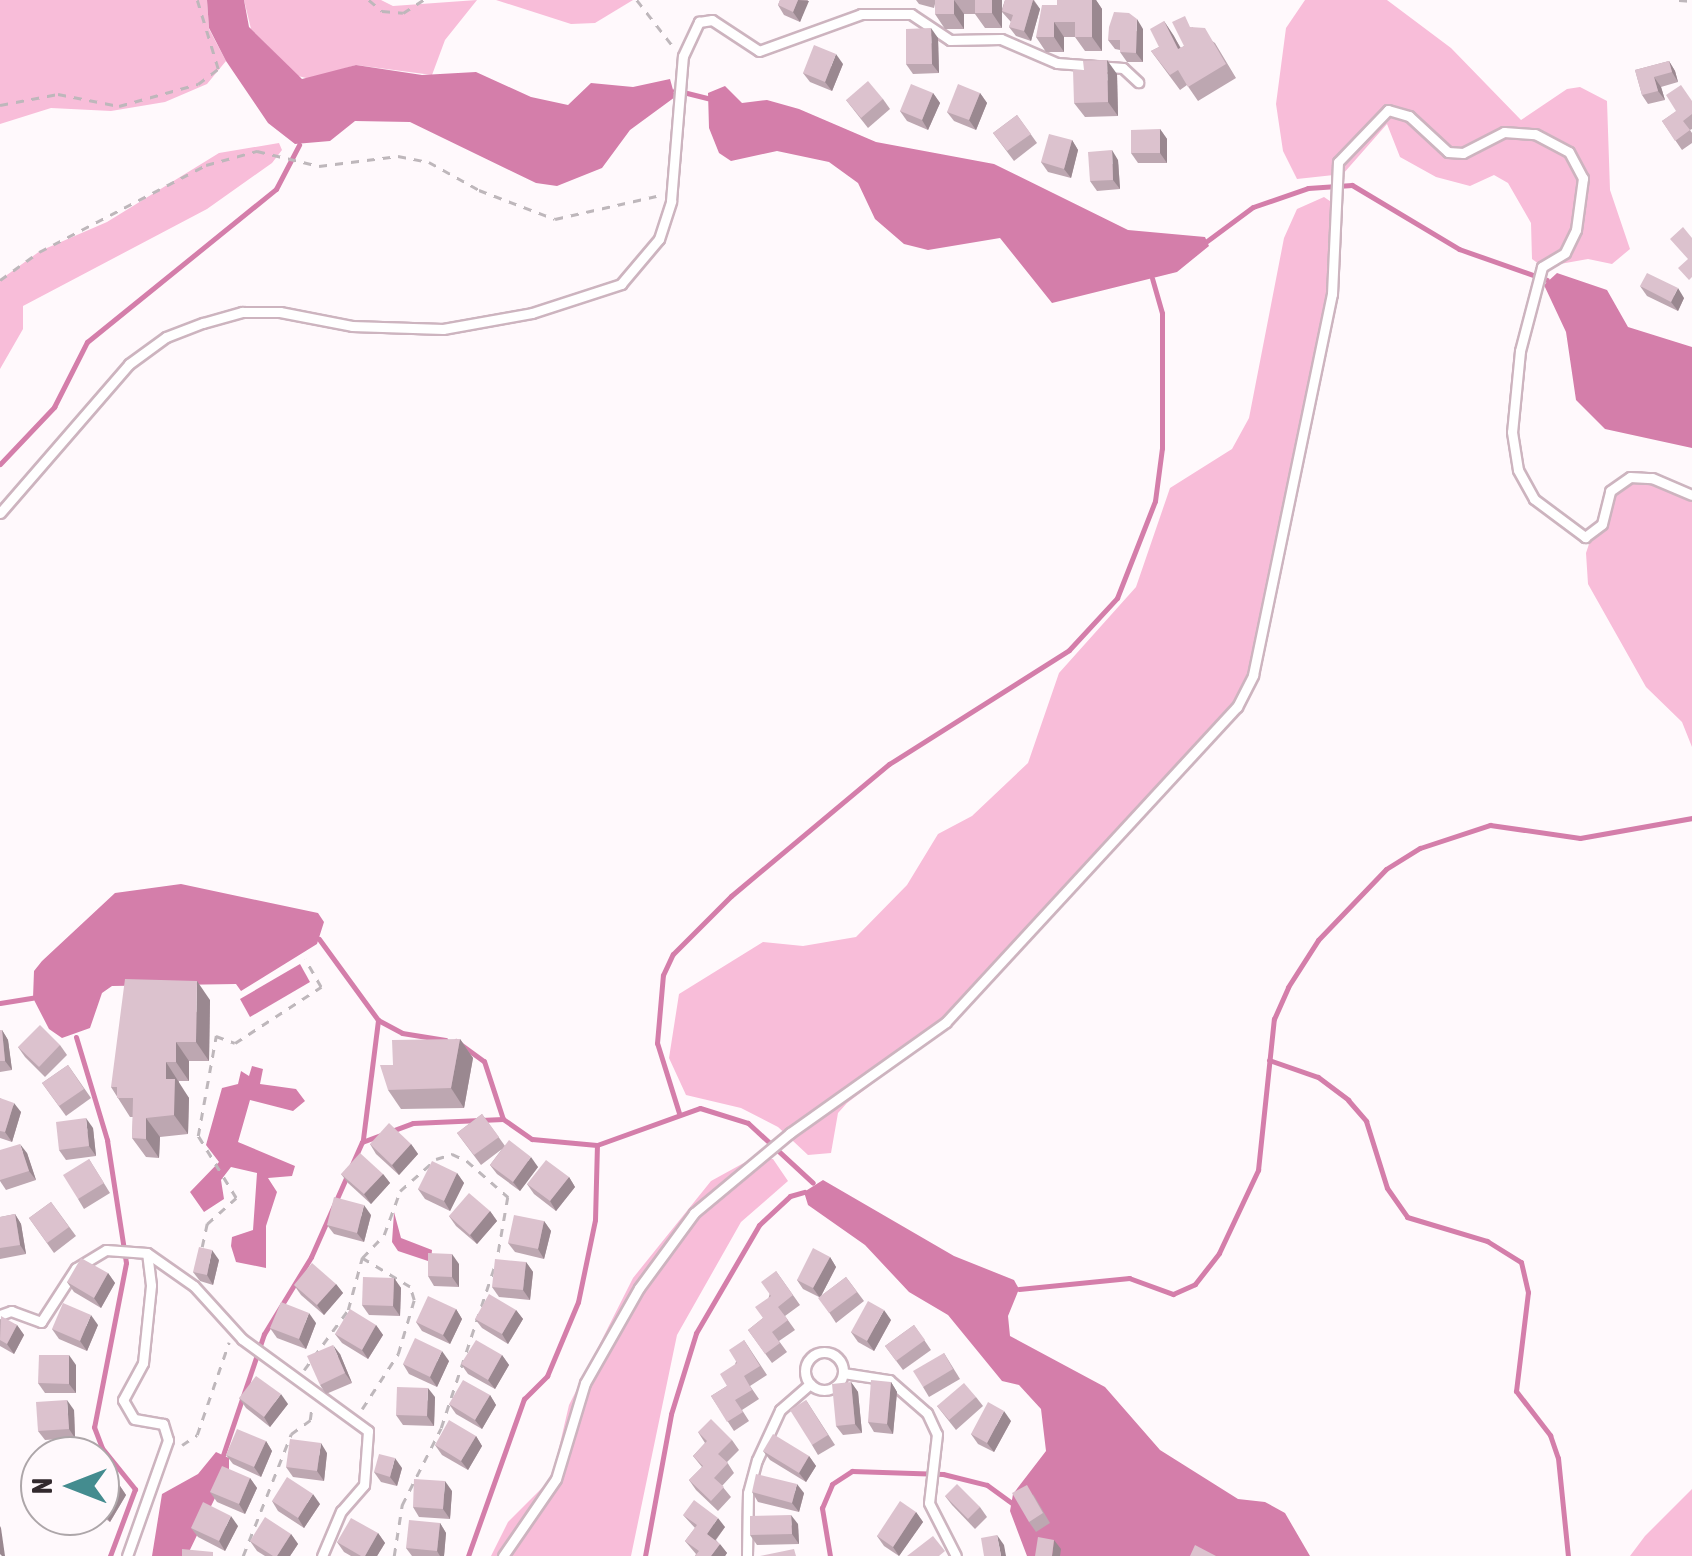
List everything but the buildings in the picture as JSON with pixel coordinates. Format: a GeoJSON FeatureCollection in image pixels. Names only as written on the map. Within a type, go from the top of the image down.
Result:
{"type":"FeatureCollection","features":[{"type":"Feature","properties":{"kind":"lane"},"geometry":{"type":"LineString","coordinates":[[0,514],[129,364],[166,337],[242,312],[280,312],[352,326],[443,329],[532,313],[620,284],[660,239],[675,187],[681,70],[690,30],[706,20],[759,51],[886,10],[911,14],[950,40],[1001,39],[1057,63],[1122,68],[1138,82]]}},
{"type":"Feature","properties":{"kind":"lane"},"geometry":{"type":"LineString","coordinates":[[503,1556],[556,1479],[585,1383],[639,1288],[694,1213],[790,1133],[946,1022],[1237,707],[1253,675],[1286,528],[1298,442],[1332,294],[1338,173],[1346,150],[1388,110],[1409,116],[1448,152],[1464,153],[1504,132],[1554,141],[1570,152],[1584,178],[1584,204],[1565,253],[1542,267],[1533,290],[1512,432],[1518,470],[1534,499],[1585,537],[1602,524],[1610,491],[1630,476],[1652,478],[1692,495]]}},
{"type":"Feature","properties":{"kind":"lane"},"geometry":{"type":"LineString","coordinates":[[0,1315],[10,1311],[41,1322],[76,1268],[114,1250],[148,1252],[194,1286],[232,1331],[310,1394],[355,1418],[368,1431],[368,1471],[322,1556]]}},
{"type":"Feature","properties":{"kind":"lane"},"geometry":{"type":"LineString","coordinates":[[126,1556],[168,1445],[164,1424],[134,1419],[124,1400],[144,1363],[148,1252]]}},
{"type":"Feature","properties":{"kind":"lane"},"geometry":{"type":"LineString","coordinates":[[810,1384],[806,1365],[820,1352],[838,1357],[843,1374]]}},
{"type":"Feature","properties":{"kind":"lane"},"geometry":{"type":"LineString","coordinates":[[810,1384],[828,1390],[843,1374],[875,1373],[910,1394],[937,1434],[931,1484],[934,1517],[956,1556]]}},
{"type":"Feature","properties":{"kind":"lane"},"geometry":{"type":"LineString","coordinates":[[746,1556],[748,1493],[757,1460],[780,1410],[810,1384]]}},
{"type":"Feature","properties":{"kind":"path"},"geometry":{"type":"LineString","coordinates":[[0,106],[58,94],[119,106],[198,84],[218,69],[197,0]]}},
{"type":"Feature","properties":{"kind":"path"},"geometry":{"type":"LineString","coordinates":[[368,0],[403,14],[422,0]]}},
{"type":"Feature","properties":{"kind":"path"},"geometry":{"type":"LineString","coordinates":[[637,0],[671,42],[681,70]]}},
{"type":"Feature","properties":{"kind":"path"},"geometry":{"type":"LineString","coordinates":[[1679,0],[1692,1]]}},
{"type":"Feature","properties":{"kind":"path"},"geometry":{"type":"LineString","coordinates":[[0,280],[39,252],[106,222],[206,165],[258,151],[319,166],[398,156],[429,162],[479,190],[554,219],[668,193]]}},
{"type":"Feature","properties":{"kind":"path"},"geometry":{"type":"LineString","coordinates":[[202,1256],[207,1224],[236,1198],[198,1136],[216,1036],[235,1042],[321,987],[305,959]]}},
{"type":"Feature","properties":{"kind":"path"},"geometry":{"type":"LineString","coordinates":[[301,1386],[307,1360],[348,1310],[362,1258],[384,1236],[400,1191],[436,1159],[452,1154],[467,1161],[508,1197],[500,1253],[441,1428],[402,1505],[394,1556]]}},
{"type":"Feature","properties":{"kind":"path"},"geometry":{"type":"LineString","coordinates":[[355,1418],[398,1354],[414,1300],[410,1287],[362,1258]]}},
{"type":"Feature","properties":{"kind":"path"},"geometry":{"type":"LineString","coordinates":[[168,1445],[197,1435],[232,1331]]}},
{"type":"Feature","properties":{"kind":"path"},"geometry":{"type":"LineString","coordinates":[[243,1556],[291,1434],[310,1420],[310,1394]]}},
{"type":"Feature","properties":{"kind":"shaded area"},"geometry":{"type":"Polygon","coordinates":[[[0,0],[207,0],[209,29],[226,61],[207,84],[165,102],[111,111],[51,108],[0,124],[0,0]]]}},
{"type":"Feature","properties":{"kind":"shaded area"},"geometry":{"type":"Polygon","coordinates":[[[207,0],[244,0],[249,27],[302,79],[356,65],[422,75],[476,72],[531,97],[568,105],[591,83],[633,87],[670,79],[675,97],[630,130],[602,168],[557,186],[536,183],[410,122],[355,121],[330,141],[295,144],[268,123],[226,61],[209,28],[207,0]]]}},
{"type":"Feature","properties":{"kind":"shaded area"},"geometry":{"type":"Polygon","coordinates":[[[244,0],[381,0],[393,6],[477,0],[445,40],[432,75],[356,65],[310,79],[298,76],[251,29],[244,0]]]}},
{"type":"Feature","properties":{"kind":"shaded area"},"geometry":{"type":"Polygon","coordinates":[[[496,0],[633,0],[595,23],[571,24],[496,0]]]}},
{"type":"Feature","properties":{"kind":"shaded area"},"geometry":{"type":"Polygon","coordinates":[[[1305,0],[1387,0],[1451,48],[1521,120],[1567,89],[1580,87],[1607,101],[1610,190],[1630,249],[1612,264],[1588,259],[1543,267],[1532,259],[1531,223],[1508,183],[1494,175],[1470,186],[1436,177],[1400,157],[1387,124],[1343,174],[1297,179],[1283,151],[1276,104],[1286,28],[1305,0]]]}},
{"type":"Feature","properties":{"kind":"shaded area"},"geometry":{"type":"Polygon","coordinates":[[[725,86],[742,103],[767,100],[799,109],[876,142],[994,164],[1128,230],[1205,237],[1209,246],[1177,272],[1052,303],[1000,238],[928,250],[904,244],[875,219],[858,183],[829,162],[777,151],[731,161],[719,153],[709,128],[708,93],[725,86]]]}},
{"type":"Feature","properties":{"kind":"shaded area"},"geometry":{"type":"Polygon","coordinates":[[[279,143],[282,150],[272,163],[207,209],[23,306],[23,329],[0,369],[0,280],[40,251],[107,222],[219,153],[279,143]]]}},
{"type":"Feature","properties":{"kind":"shaded area"},"geometry":{"type":"Polygon","coordinates":[[[1324,197],[1343,210],[1337,265],[1286,543],[1244,700],[1226,728],[1014,940],[955,1021],[847,1103],[838,1113],[831,1153],[808,1155],[778,1127],[741,1108],[686,1095],[669,1058],[679,994],[763,942],[803,946],[856,937],[907,885],[938,834],[972,816],[1028,763],[1059,673],[1136,587],[1170,488],[1232,449],[1249,418],[1284,238],[1297,209],[1324,197]]]}},
{"type":"Feature","properties":{"kind":"shaded area"},"geometry":{"type":"Polygon","coordinates":[[[1557,273],[1607,290],[1628,327],[1692,347],[1692,448],[1605,429],[1576,400],[1566,332],[1544,285],[1557,273]]]}},
{"type":"Feature","properties":{"kind":"shaded area"},"geometry":{"type":"Polygon","coordinates":[[[1641,471],[1692,490],[1692,747],[1682,722],[1646,687],[1588,584],[1586,553],[1608,487],[1641,471]]]}},
{"type":"Feature","properties":{"kind":"shaded area"},"geometry":{"type":"Polygon","coordinates":[[[181,884],[318,913],[324,922],[317,944],[241,991],[236,984],[112,986],[102,993],[90,1028],[62,1038],[49,1029],[33,998],[34,971],[42,961],[115,893],[181,884]]]}},
{"type":"Feature","properties":{"kind":"shaded area"},"geometry":{"type":"Polygon","coordinates":[[[300,964],[310,982],[250,1017],[240,999],[300,964]]]}},
{"type":"Feature","properties":{"kind":"shaded area"},"geometry":{"type":"Polygon","coordinates":[[[252,1066],[263,1069],[260,1084],[296,1089],[305,1101],[293,1111],[250,1100],[238,1142],[295,1166],[292,1176],[268,1178],[277,1192],[266,1226],[266,1268],[236,1262],[231,1246],[232,1237],[253,1230],[257,1173],[231,1167],[221,1180],[224,1199],[204,1212],[190,1192],[219,1162],[206,1145],[222,1088],[238,1084],[241,1071],[249,1076],[252,1066]]]}},
{"type":"Feature","properties":{"kind":"shaded area"},"geometry":{"type":"Polygon","coordinates":[[[751,1159],[773,1159],[788,1181],[741,1222],[677,1335],[631,1556],[491,1556],[508,1522],[552,1478],[569,1405],[633,1278],[711,1181],[751,1159]]]}},
{"type":"Feature","properties":{"kind":"shaded area"},"geometry":{"type":"Polygon","coordinates":[[[823,1180],[954,1256],[1014,1280],[1019,1289],[1008,1316],[1010,1336],[1105,1387],[1160,1450],[1238,1499],[1265,1502],[1285,1513],[1310,1556],[1027,1556],[1010,1511],[1013,1494],[1046,1451],[1041,1409],[1019,1385],[1002,1381],[948,1315],[909,1292],[865,1245],[808,1205],[804,1192],[823,1180]]]}},
{"type":"Feature","properties":{"kind":"shaded area"},"geometry":{"type":"Polygon","coordinates":[[[394,1212],[401,1238],[432,1250],[431,1262],[398,1251],[392,1242],[394,1212]]]}},
{"type":"Feature","properties":{"kind":"shaded area"},"geometry":{"type":"Polygon","coordinates":[[[216,1452],[229,1458],[229,1469],[187,1556],[152,1556],[162,1494],[198,1474],[216,1452]]]}},
{"type":"Feature","properties":{"kind":"shaded area"},"geometry":{"type":"Polygon","coordinates":[[[1692,1489],[1692,1556],[1630,1556],[1645,1536],[1692,1489]]]}},
{"type":"Feature","properties":{"kind":"waterway"},"geometry":{"type":"LineString","coordinates":[[675,90],[708,98]]}},
{"type":"Feature","properties":{"kind":"waterway"},"geometry":{"type":"LineString","coordinates":[[0,464],[54,407],[87,342],[276,189],[299,145]]}},
{"type":"Feature","properties":{"kind":"waterway"},"geometry":{"type":"LineString","coordinates":[[1207,241],[1253,207],[1308,188],[1352,185],[1459,249],[1547,280]]}},
{"type":"Feature","properties":{"kind":"waterway"},"geometry":{"type":"LineString","coordinates":[[679,1113],[657,1043],[663,975],[673,954],[731,896],[889,764],[1069,650],[1117,598],[1155,501],[1162,448],[1162,313],[1152,278]]}},
{"type":"Feature","properties":{"kind":"waterway"},"geometry":{"type":"LineString","coordinates":[[1019,1289],[1129,1278],[1173,1294],[1195,1284],[1219,1253],[1258,1170],[1274,1019],[1288,987],[1318,940],[1386,869],[1420,848],[1490,825],[1580,838],[1692,818]]}},
{"type":"Feature","properties":{"kind":"waterway"},"geometry":{"type":"LineString","coordinates":[[319,939],[378,1020],[402,1033],[445,1040]]}},
{"type":"Feature","properties":{"kind":"waterway"},"geometry":{"type":"LineString","coordinates":[[0,1003],[33,998]]}},
{"type":"Feature","properties":{"kind":"waterway"},"geometry":{"type":"LineString","coordinates":[[363,1139],[378,1020]]}},
{"type":"Feature","properties":{"kind":"waterway"},"geometry":{"type":"LineString","coordinates":[[76,1037],[107,1140],[126,1263],[94,1427],[102,1448],[135,1489],[110,1556]]}},
{"type":"Feature","properties":{"kind":"waterway"},"geometry":{"type":"LineString","coordinates":[[456,1041],[484,1061],[503,1119],[532,1139],[597,1145],[700,1108],[748,1123],[813,1183]]}},
{"type":"Feature","properties":{"kind":"waterway"},"geometry":{"type":"LineString","coordinates":[[1269,1060],[1318,1077],[1348,1100],[1366,1121],[1387,1188],[1407,1217],[1487,1241],[1521,1262],[1528,1292],[1516,1391],[1550,1435],[1558,1458],[1568,1556]]}},
{"type":"Feature","properties":{"kind":"waterway"},"geometry":{"type":"LineString","coordinates":[[223,1455],[264,1334],[311,1257],[362,1142],[413,1123],[503,1119]]}},
{"type":"Feature","properties":{"kind":"waterway"},"geometry":{"type":"LineString","coordinates":[[468,1556],[524,1399],[547,1376],[578,1302],[595,1220],[597,1145]]}},
{"type":"Feature","properties":{"kind":"waterway"},"geometry":{"type":"LineString","coordinates":[[645,1556],[671,1414],[696,1333],[759,1225],[790,1196],[804,1192]]}},
{"type":"Feature","properties":{"kind":"waterway"},"geometry":{"type":"LineString","coordinates":[[830,1556],[822,1508],[832,1484],[852,1471],[943,1474],[987,1485],[1012,1503]]}}]}
